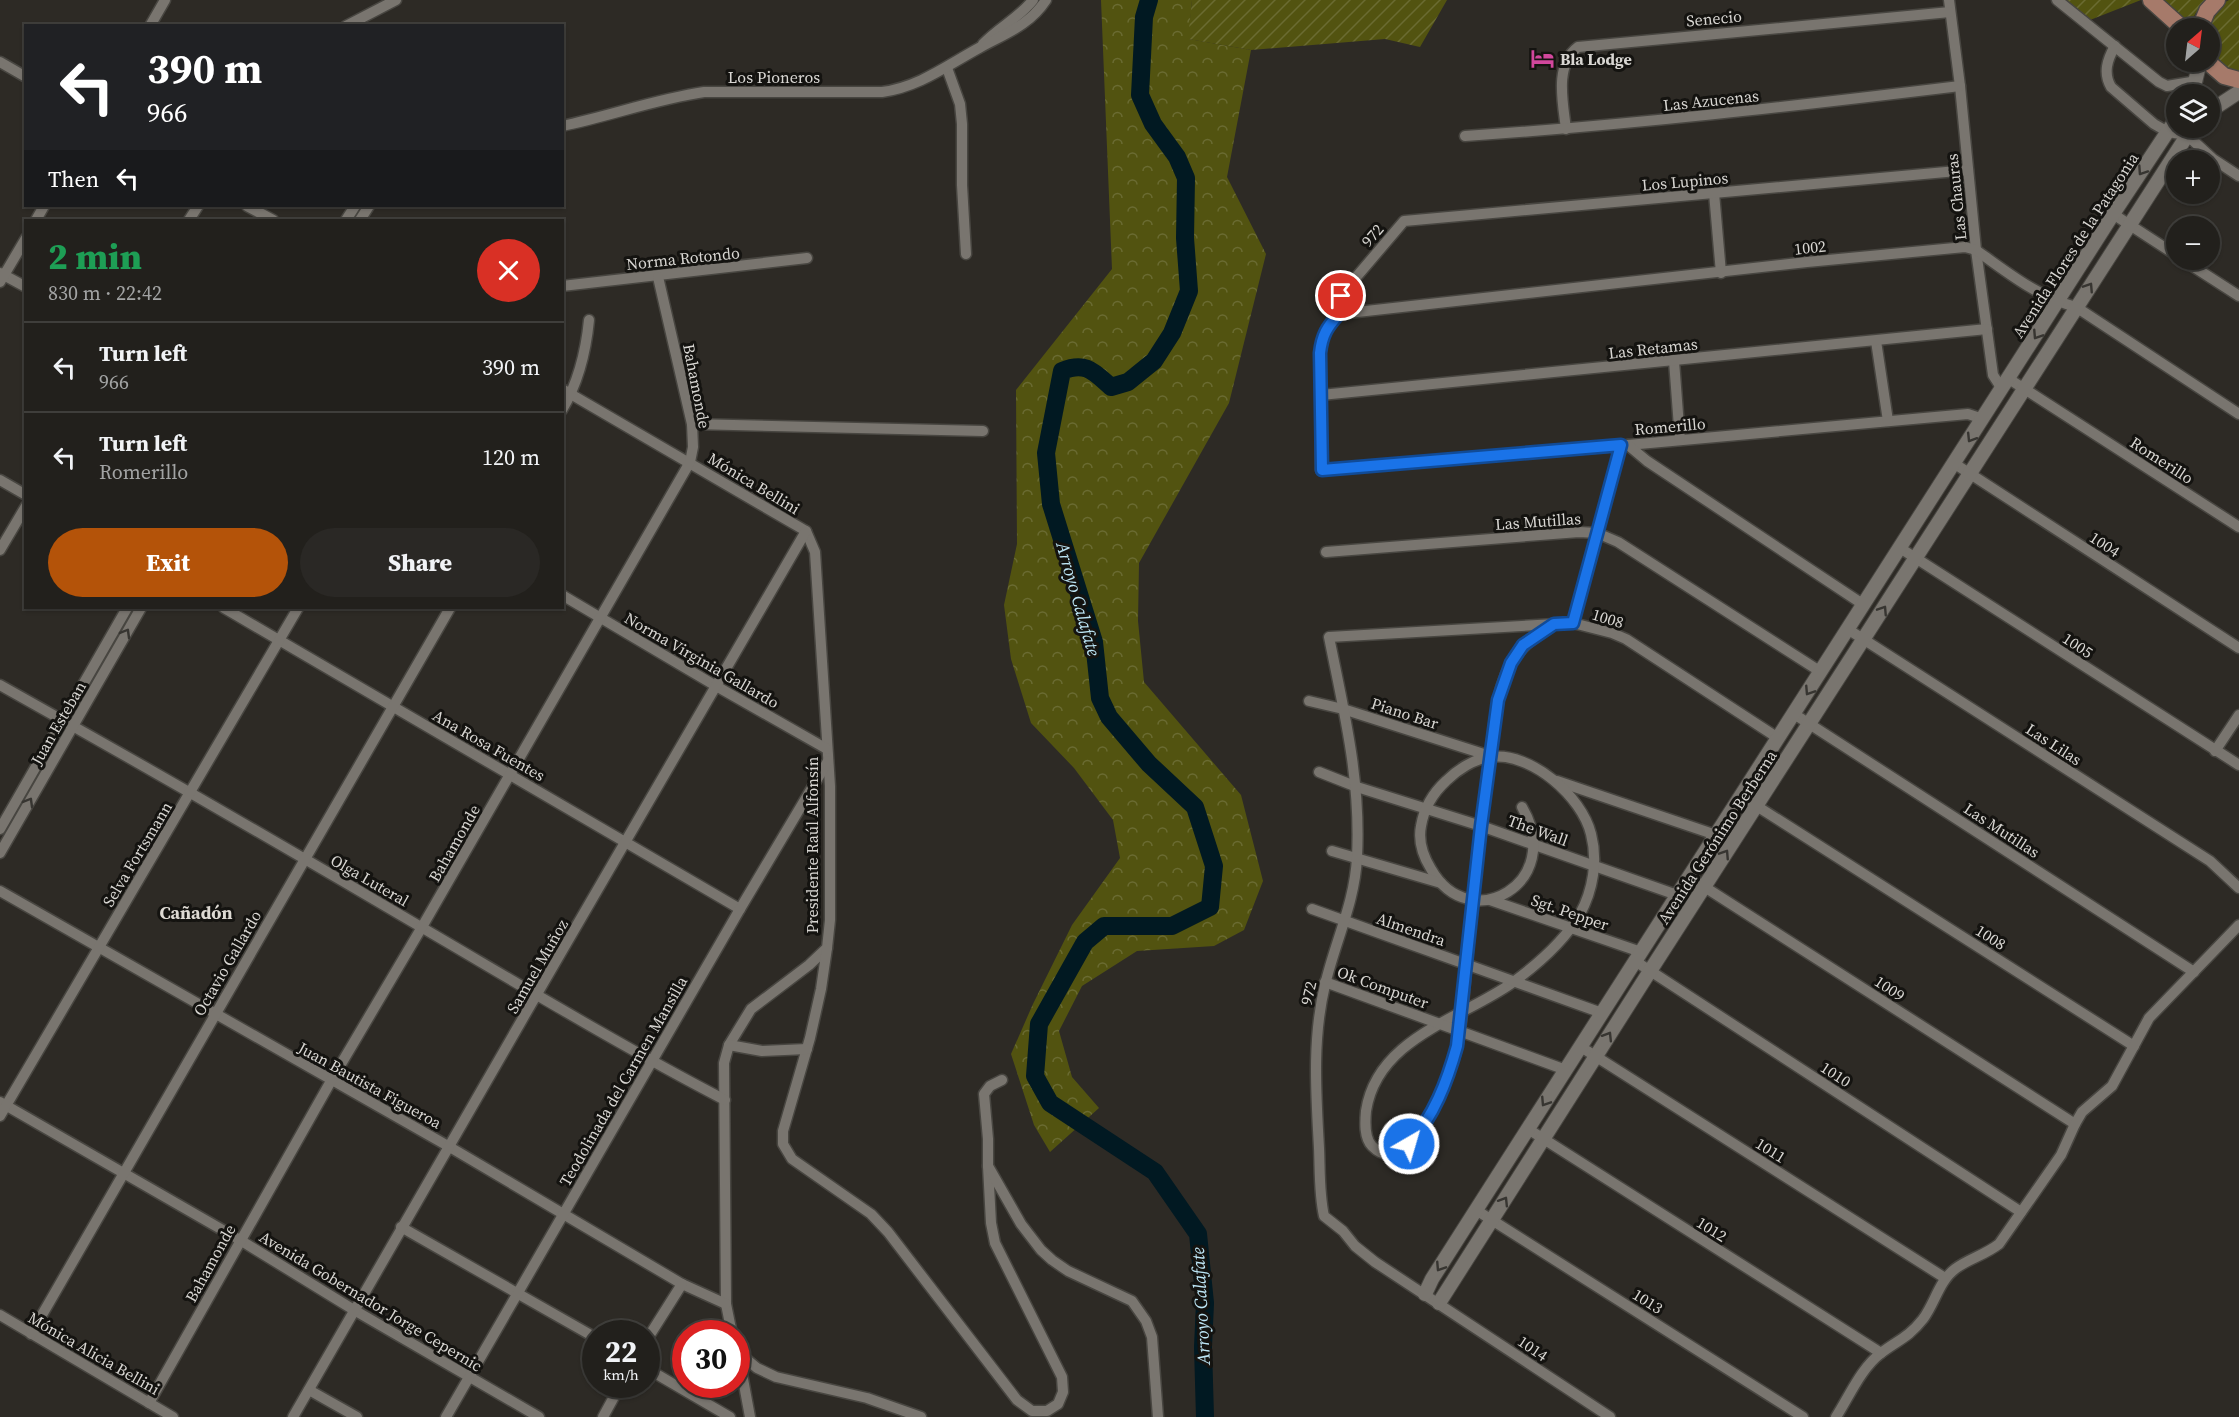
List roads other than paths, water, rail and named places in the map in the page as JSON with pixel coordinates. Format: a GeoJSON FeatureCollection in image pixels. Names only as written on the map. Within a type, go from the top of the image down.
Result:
{"type":"FeatureCollection","features":[{"type":"Feature","properties":{"kind":"main road"},"geometry":{"type":"LineString","coordinates":[[2151,0],[2171,18]]}},
{"type":"Feature","properties":{"kind":"main road"},"geometry":{"type":"LineString","coordinates":[[2204,18],[2217,0]]}},
{"type":"Feature","properties":{"kind":"main road"},"geometry":{"type":"LineString","coordinates":[[2219,72],[2224,76],[2239,80]]}},
{"type":"Feature","properties":{"kind":"street"},"geometry":{"type":"LineString","coordinates":[[151,24],[165,0]]}},
{"type":"Feature","properties":{"kind":"street"},"geometry":{"type":"LineString","coordinates":[[350,24],[396,0]]}},
{"type":"Feature","properties":{"kind":"street","name":"Los Pioneros"},"geometry":{"type":"LineString","coordinates":[[979,48],[993,33],[1023,12],[1033,0]]}},
{"type":"Feature","properties":{"kind":"street","name":"Los Pioneros"},"geometry":{"type":"LineString","coordinates":[[564,126],[598,119],[679,96],[704,92],[896,91],[947,68],[979,48],[1006,36],[1036,14],[1046,0]]}},
{"type":"Feature","properties":{"kind":"street","name":"Las Chauras"},"geometry":{"type":"LineString","coordinates":[[1949,0],[1976,250],[1993,375],[2005,384]]}},
{"type":"Feature","properties":{"kind":"street"},"geometry":{"type":"LineString","coordinates":[[2057,0],[2166,86]]}},
{"type":"Feature","properties":{"kind":"street","name":"Senecio"},"geometry":{"type":"LineString","coordinates":[[1566,129],[1562,89],[1564,68],[1572,51],[1578,47],[1950,12]]}},
{"type":"Feature","properties":{"kind":"street"},"geometry":{"type":"LineString","coordinates":[[2115,46],[2106,68],[2107,79],[2111,87],[2154,124],[2166,131]]}},
{"type":"Feature","properties":{"kind":"street"},"geometry":{"type":"LineString","coordinates":[[0,62],[24,76]]}},
{"type":"Feature","properties":{"kind":"street"},"geometry":{"type":"LineString","coordinates":[[947,68],[960,104],[966,254]]}},
{"type":"Feature","properties":{"kind":"street","name":"Las Azucenas"},"geometry":{"type":"LineString","coordinates":[[1465,136],[1566,129],[1810,105],[1960,86]]}},
{"type":"Feature","properties":{"kind":"street"},"geometry":{"type":"LineString","coordinates":[[2220,104],[2239,92]]}},
{"type":"Feature","properties":{"kind":"street","name":"Avenida Flores de la Patagonia"},"geometry":{"type":"LineString","coordinates":[[2005,384],[2166,135]]}},
{"type":"Feature","properties":{"kind":"street","name":"Avenida Flores de la Patagonia"},"geometry":{"type":"LineString","coordinates":[[2024,389],[2185,138]]}},
{"type":"Feature","properties":{"kind":"street"},"geometry":{"type":"LineString","coordinates":[[2196,138],[2212,159],[2239,176]]}},
{"type":"Feature","properties":{"kind":"street","name":"Los Lupinos"},"geometry":{"type":"LineString","coordinates":[[1404,221],[1968,170]]}},
{"type":"Feature","properties":{"kind":"street"},"geometry":{"type":"LineString","coordinates":[[1714,193],[1721,273]]}},
{"type":"Feature","properties":{"kind":"street"},"geometry":{"type":"LineString","coordinates":[[249,207],[271,219]]}},
{"type":"Feature","properties":{"kind":"street"},"geometry":{"type":"LineString","coordinates":[[2113,214],[2166,249]]}},
{"type":"Feature","properties":{"kind":"street","name":"972"},"geometry":{"type":"LineString","coordinates":[[1322,470],[1322,338],[1325,329],[1339,314],[1337,302],[1341,296],[1404,221]]}},
{"type":"Feature","properties":{"kind":"street"},"geometry":{"type":"LineString","coordinates":[[24,241],[1,276],[24,286]]}},
{"type":"Feature","properties":{"kind":"street","name":"1002"},"geometry":{"type":"LineString","coordinates":[[1339,314],[1807,262],[1965,247],[1976,250]]}},
{"type":"Feature","properties":{"kind":"street"},"geometry":{"type":"LineString","coordinates":[[1976,250],[2036,291],[2058,302],[2076,307],[2239,414]]}},
{"type":"Feature","properties":{"kind":"street","name":"Norma Rotondo"},"geometry":{"type":"LineString","coordinates":[[564,286],[658,277],[807,258]]}},
{"type":"Feature","properties":{"kind":"street"},"geometry":{"type":"LineString","coordinates":[[2199,270],[2239,296]]}},
{"type":"Feature","properties":{"kind":"street","name":"Bahamonde"},"geometry":{"type":"LineString","coordinates":[[149,1403],[240,1240],[690,462],[693,447],[693,424],[658,277]]}},
{"type":"Feature","properties":{"kind":"street"},"geometry":{"type":"LineString","coordinates":[[567,391],[587,339],[589,320]]}},
{"type":"Feature","properties":{"kind":"street","name":"Las Retamas"},"geometry":{"type":"LineString","coordinates":[[1321,395],[1987,329]]}},
{"type":"Feature","properties":{"kind":"street"},"geometry":{"type":"LineString","coordinates":[[1876,341],[1888,421]]}},
{"type":"Feature","properties":{"kind":"street"},"geometry":{"type":"LineString","coordinates":[[1674,361],[1680,440]]}},
{"type":"Feature","properties":{"kind":"street","name":"Romerillo"},"geometry":{"type":"LineString","coordinates":[[2005,384],[2024,389],[2239,527]]}},
{"type":"Feature","properties":{"kind":"street","name":"Avenida Gerónimo Berberna"},"geometry":{"type":"LineString","coordinates":[[1425,1294],[1432,1279],[2005,384]]}},
{"type":"Feature","properties":{"kind":"street","name":"Avenida Gerónimo Berberna"},"geometry":{"type":"LineString","coordinates":[[1439,1303],[2024,389]]}},
{"type":"Feature","properties":{"kind":"street","name":"Mónica Bellini"},"geometry":{"type":"LineString","coordinates":[[567,391],[806,531]]}},
{"type":"Feature","properties":{"kind":"street","name":"Romerillo"},"geometry":{"type":"LineString","coordinates":[[1322,470],[1968,414],[1983,419]]}},
{"type":"Feature","properties":{"kind":"street"},"geometry":{"type":"LineString","coordinates":[[693,424],[983,431]]}},
{"type":"Feature","properties":{"kind":"street"},"geometry":{"type":"LineString","coordinates":[[1573,623],[1624,445],[1864,605]]}},
{"type":"Feature","properties":{"kind":"street","name":"1004"},"geometry":{"type":"LineString","coordinates":[[1954,464],[2239,648]]}},
{"type":"Feature","properties":{"kind":"street"},"geometry":{"type":"LineString","coordinates":[[0,480],[24,494]]}},
{"type":"Feature","properties":{"kind":"street"},"geometry":{"type":"LineString","coordinates":[[0,550],[24,509]]}},
{"type":"Feature","properties":{"kind":"street","name":"Samuel Muñoz"},"geometry":{"type":"LineString","coordinates":[[293,1417],[806,531]]}},
{"type":"Feature","properties":{"kind":"street","name":"Presidente Raúl Alfonsín"},"geometry":{"type":"LineString","coordinates":[[729,1320],[726,1304],[724,1064],[729,1045],[751,1009],[809,965],[827,948],[831,920],[830,786],[815,552],[806,531]]}},
{"type":"Feature","properties":{"kind":"street","name":"Las Mutillas"},"geometry":{"type":"LineString","coordinates":[[1326,552],[1579,531],[1597,533],[1618,542],[1821,672]]}},
{"type":"Feature","properties":{"kind":"street","name":"1005"},"geometry":{"type":"LineString","coordinates":[[1900,548],[2239,765]]}},
{"type":"Feature","properties":{"kind":"street","name":"Norma Virginia Gallardo"},"geometry":{"type":"LineString","coordinates":[[564,596],[828,755]]}},
{"type":"Feature","properties":{"kind":"street","name":"Juan Esteban"},"geometry":{"type":"LineString","coordinates":[[0,829],[126,609]]}},
{"type":"Feature","properties":{"kind":"street","name":"Juan Esteban"},"geometry":{"type":"LineString","coordinates":[[0,853],[140,609]]}},
{"type":"Feature","properties":{"kind":"street","name":"Ana Rosa Fuentes"},"geometry":{"type":"LineString","coordinates":[[226,609],[740,909]]}},
{"type":"Feature","properties":{"kind":"street","name":"Selva Fortsmann"},"geometry":{"type":"LineString","coordinates":[[0,1116],[3,1104],[190,794],[297,609]]}},
{"type":"Feature","properties":{"kind":"street","name":"Octavio Gallardo"},"geometry":{"type":"LineString","coordinates":[[31,1334],[449,609]]}},
{"type":"Feature","properties":{"kind":"street","name":"1008"},"geometry":{"type":"LineString","coordinates":[[1329,637],[1573,623],[1626,639],[1778,738]]}},
{"type":"Feature","properties":{"kind":"street"},"geometry":{"type":"LineString","coordinates":[[1551,779],[1569,796],[1583,814],[1591,831],[1594,866],[1588,898],[1571,928],[1545,956],[1515,981],[1461,1013],[1440,1024],[1401,1049],[1380,1073],[1373,1086],[1365,1128],[1368,1140],[1373,1147],[1382,1152],[1391,1154],[1401,1150],[1420,1131],[1432,1113],[1447,1078],[1457,1046],[1461,1013],[1481,826],[1498,700],[1511,663],[1523,645],[1554,624]]}},
{"type":"Feature","properties":{"kind":"street","name":"Las Lilas"},"geometry":{"type":"LineString","coordinates":[[1849,630],[2210,861],[2239,888]]}},
{"type":"Feature","properties":{"kind":"street","name":"972"},"geometry":{"type":"LineString","coordinates":[[1329,637],[1348,726],[1357,787],[1357,858],[1354,887],[1325,982],[1319,1014],[1316,1047],[1317,1110],[1324,1216],[1355,1246],[1439,1303]]}},
{"type":"Feature","properties":{"kind":"street","name":"Olga Luteral"},"geometry":{"type":"LineString","coordinates":[[0,685],[422,927],[537,997],[651,1062],[725,1100]]}},
{"type":"Feature","properties":{"kind":"street","name":"Piano Bar"},"geometry":{"type":"LineString","coordinates":[[1309,701],[1343,709],[1490,757],[1504,757],[1523,762],[1551,779]]}},
{"type":"Feature","properties":{"kind":"street","name":"Las Mutillas"},"geometry":{"type":"LineString","coordinates":[[1794,714],[2194,972]]}},
{"type":"Feature","properties":{"kind":"street"},"geometry":{"type":"LineString","coordinates":[[2215,751],[2239,715]]}},
{"type":"Feature","properties":{"kind":"street","name":"Teodolinada del Carmen Mansilla"},"geometry":{"type":"LineString","coordinates":[[447,1417],[828,755]]}},
{"type":"Feature","properties":{"kind":"street"},"geometry":{"type":"LineString","coordinates":[[1443,884],[1430,867],[1421,844],[1420,831],[1426,808],[1436,792],[1453,775],[1478,760],[1490,757]]}},
{"type":"Feature","properties":{"kind":"street","name":"The Wall"},"geometry":{"type":"LineString","coordinates":[[1319,772],[1357,787],[1534,844],[1677,896]]}},
{"type":"Feature","properties":{"kind":"street"},"geometry":{"type":"LineString","coordinates":[[1551,779],[1716,835]]}},
{"type":"Feature","properties":{"kind":"street","name":"1008"},"geometry":{"type":"LineString","coordinates":[[1741,796],[2134,1046]]}},
{"type":"Feature","properties":{"kind":"street"},"geometry":{"type":"LineString","coordinates":[[1332,850],[1443,884],[1473,900],[1490,900],[1512,889],[1529,869],[1533,856],[1533,832],[1522,807]]}},
{"type":"Feature","properties":{"kind":"street","name":"1009"},"geometry":{"type":"LineString","coordinates":[[1689,877],[2075,1124]]}},
{"type":"Feature","properties":{"kind":"street","name":"Juan Bautista Figueroa"},"geometry":{"type":"LineString","coordinates":[[0,891],[448,1146],[682,1284],[726,1304]]}},
{"type":"Feature","properties":{"kind":"street","name":"Sgt. Pepper"},"geometry":{"type":"LineString","coordinates":[[1490,900],[1571,928],[1638,957]]}},
{"type":"Feature","properties":{"kind":"street","name":"Almendra"},"geometry":{"type":"LineString","coordinates":[[1312,909],[1602,1013]]}},
{"type":"Feature","properties":{"kind":"street"},"geometry":{"type":"LineString","coordinates":[[1836,1417],[1870,1364],[1881,1353],[1905,1338],[1925,1316],[1945,1278],[1955,1268],[1990,1251],[1999,1244],[2061,1155],[2082,1112],[2112,1086],[2142,1030],[2158,1006],[2239,925]]}},
{"type":"Feature","properties":{"kind":"street"},"geometry":{"type":"LineString","coordinates":[[827,948],[821,989],[807,1049],[783,1131],[786,1150],[792,1159],[871,1214],[888,1232],[1017,1400],[1032,1411],[1047,1411],[1058,1404],[1063,1392],[1062,1377],[995,1243],[991,1223],[984,1094],[990,1086],[1002,1080]]}},
{"type":"Feature","properties":{"kind":"street","name":"1010"},"geometry":{"type":"LineString","coordinates":[[1638,957],[1650,971],[2021,1212]]}},
{"type":"Feature","properties":{"kind":"street","name":"Ok Computer"},"geometry":{"type":"LineString","coordinates":[[1325,982],[1566,1070]]}},
{"type":"Feature","properties":{"kind":"street"},"geometry":{"type":"LineString","coordinates":[[729,1045],[762,1051],[807,1049]]}},
{"type":"Feature","properties":{"kind":"street","name":"1011"},"geometry":{"type":"LineString","coordinates":[[1581,1047],[1945,1278]]}},
{"type":"Feature","properties":{"kind":"street","name":"Avenida Gobernador Jorge Cepernic"},"geometry":{"type":"LineString","coordinates":[[3,1104],[240,1240],[354,1310],[539,1417]]}},
{"type":"Feature","properties":{"kind":"street","name":"1012"},"geometry":{"type":"LineString","coordinates":[[1528,1130],[1881,1353]]}},
{"type":"Feature","properties":{"kind":"street"},"geometry":{"type":"LineString","coordinates":[[988,1166],[1021,1224],[1041,1250],[1068,1271],[1132,1301],[1146,1321],[1152,1337],[1158,1417]]}},
{"type":"Feature","properties":{"kind":"street","name":"1013"},"geometry":{"type":"LineString","coordinates":[[1476,1210],[1803,1417]]}},
{"type":"Feature","properties":{"kind":"street"},"geometry":{"type":"LineString","coordinates":[[401,1227],[582,1330]]}},
{"type":"Feature","properties":{"kind":"street"},"geometry":{"type":"LineString","coordinates":[[659,1320],[682,1284]]}},
{"type":"Feature","properties":{"kind":"street","name":"1014"},"geometry":{"type":"LineString","coordinates":[[1439,1303],[1610,1417]]}},
{"type":"Feature","properties":{"kind":"street","name":"Mónica Alicia Bellini"},"geometry":{"type":"LineString","coordinates":[[0,1316],[173,1417]]}},
{"type":"Feature","properties":{"kind":"street"},"geometry":{"type":"LineString","coordinates":[[750,1361],[757,1368],[776,1377],[867,1398],[921,1417]]}},
{"type":"Feature","properties":{"kind":"street"},"geometry":{"type":"LineString","coordinates":[[660,1376],[730,1417]]}},
{"type":"Feature","properties":{"kind":"street"},"geometry":{"type":"LineString","coordinates":[[309,1390],[357,1417]]}},
{"type":"Feature","properties":{"kind":"street"},"geometry":{"type":"LineString","coordinates":[[603,1417],[613,1398]]}},
{"type":"Feature","properties":{"kind":"street"},"geometry":{"type":"LineString","coordinates":[[747,1398],[750,1417]]}},
{"type":"Feature","properties":{"kind":"waterway","name":"Arroyo Calafate"},"geometry":{"type":"LineString","coordinates":[[1149,0],[1144,17],[1140,95],[1153,124],[1177,157],[1186,178],[1185,238],[1189,291],[1172,333],[1154,361],[1128,382],[1111,387],[1084,368],[1077,367],[1062,371],[1046,453],[1051,504],[1094,642],[1100,698],[1109,717],[1149,764],[1195,807],[1214,866],[1210,907],[1172,926],[1104,926],[1085,942],[1039,1024],[1035,1076],[1050,1103],[1155,1172],[1198,1234],[1205,1303],[1203,1347],[1205,1417]]}},
{"type":"Feature","properties":{"kind":"place","name":"Bla Lodge"},"geometry":{"type":"Point","coordinates":[1542,59]}},
{"type":"Feature","properties":{"kind":"district","name":"Cañadón"},"geometry":{"type":"Point","coordinates":[196,913]}}]}
